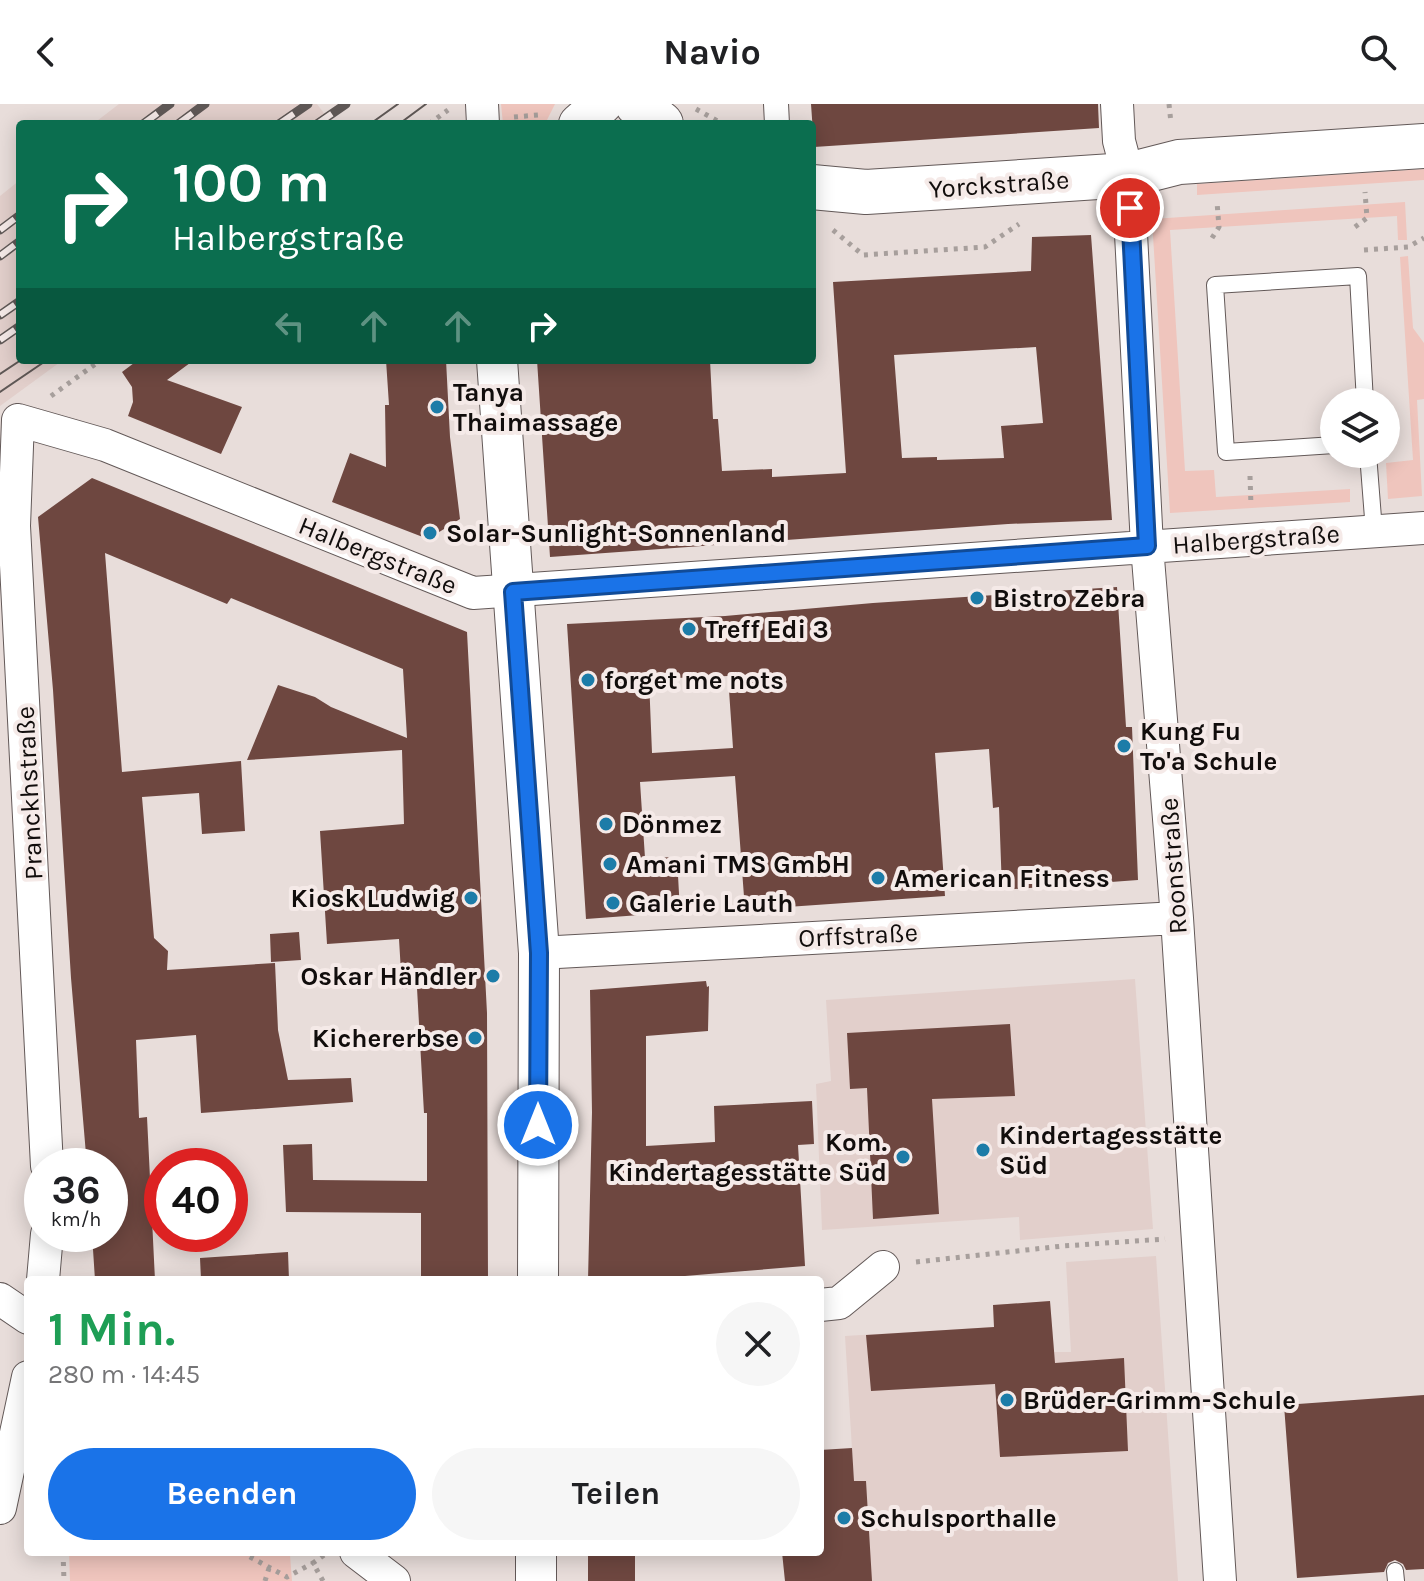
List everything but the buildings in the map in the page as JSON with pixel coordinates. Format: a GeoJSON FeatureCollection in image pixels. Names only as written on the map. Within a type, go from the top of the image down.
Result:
{"type":"FeatureCollection","features":[{"type":"Feature","properties":{"kind":"main road","name":"Yorckstraße"},"geometry":{"type":"LineString","coordinates":[[816,187],[866,192],[1128,175],[1179,162],[1424,146]]}},
{"type":"Feature","properties":{"kind":"street"},"geometry":{"type":"LineString","coordinates":[[584,120],[602,104]]}},
{"type":"Feature","properties":{"kind":"street","name":"Roonstraße"},"geometry":{"type":"LineString","coordinates":[[1117,104],[1119,141],[1128,175],[1147,546],[1177,918],[1220,1581]]}},
{"type":"Feature","properties":{"kind":"street"},"geometry":{"type":"LineString","coordinates":[[497,364],[539,953],[538,1276]]}},
{"type":"Feature","properties":{"kind":"street","name":"Halbergstraße"},"geometry":{"type":"LineString","coordinates":[[9,426],[105,445],[473,593],[1424,528]]}},
{"type":"Feature","properties":{"kind":"street","name":"Pranckhstraße"},"geometry":{"type":"LineString","coordinates":[[9,426],[46,1148]]}},
{"type":"Feature","properties":{"kind":"street","name":"Orffstraße"},"geometry":{"type":"LineString","coordinates":[[539,953],[1177,918]]}},
{"type":"Feature","properties":{"kind":"street"},"geometry":{"type":"LineString","coordinates":[[43,1276],[45,1252]]}},
{"type":"Feature","properties":{"kind":"street"},"geometry":{"type":"LineString","coordinates":[[824,1305],[839,1303],[883,1267]]}},
{"type":"Feature","properties":{"kind":"street"},"geometry":{"type":"LineString","coordinates":[[0,1299],[24,1315]]}},
{"type":"Feature","properties":{"kind":"street"},"geometry":{"type":"LineString","coordinates":[[0,1508],[24,1396]]}},
{"type":"Feature","properties":{"kind":"street"},"geometry":{"type":"LineString","coordinates":[[361,1556],[394,1581]]}},
{"type":"Feature","properties":{"kind":"street"},"geometry":{"type":"LineString","coordinates":[[536,1556],[536,1581]]}},
{"type":"Feature","properties":{"kind":"lane"},"geometry":{"type":"LineString","coordinates":[[1320,446],[1226,452],[1215,285],[1358,276],[1364,388]]}},
{"type":"Feature","properties":{"kind":"lane"},"geometry":{"type":"LineString","coordinates":[[1369,468],[1374,531]]}},
{"type":"Feature","properties":{"kind":"path"},"geometry":{"type":"LineString","coordinates":[[435,120],[456,105]]}},
{"type":"Feature","properties":{"kind":"path"},"geometry":{"type":"LineString","coordinates":[[655,114],[696,120]]}},
{"type":"Feature","properties":{"kind":"path"},"geometry":{"type":"LineString","coordinates":[[1355,227],[1367,218],[1365,192]]}},
{"type":"Feature","properties":{"kind":"path"},"geometry":{"type":"LineString","coordinates":[[1212,238],[1219,227],[1217,202]]}},
{"type":"Feature","properties":{"kind":"path"},"geometry":{"type":"LineString","coordinates":[[1356,250],[1408,247],[1424,238]]}},
{"type":"Feature","properties":{"kind":"path"},"geometry":{"type":"LineString","coordinates":[[9,426],[95,364]]}},
{"type":"Feature","properties":{"kind":"path"},"geometry":{"type":"LineString","coordinates":[[1248,451],[1253,540]]}},
{"type":"Feature","properties":{"kind":"path"},"geometry":{"type":"LineString","coordinates":[[883,1267],[1139,1240]]}},
{"type":"Feature","properties":{"kind":"path"},"geometry":{"type":"LineString","coordinates":[[63,1556],[64,1581]]}},
{"type":"Feature","properties":{"kind":"path"},"geometry":{"type":"LineString","coordinates":[[248,1556],[287,1577],[323,1556]]}},
{"type":"Feature","properties":{"kind":"path"},"geometry":{"type":"LineString","coordinates":[[313,1563],[323,1581]]}},
{"type":"Feature","properties":{"kind":"path"},"geometry":{"type":"LineString","coordinates":[[265,1581],[269,1568]]}},
{"type":"Feature","properties":{"kind":"shaded area"},"geometry":{"type":"Polygon","coordinates":[[[119,104],[317,104],[329,120],[98,120],[119,104]]]}},
{"type":"Feature","properties":{"kind":"shaded area"},"geometry":{"type":"Polygon","coordinates":[[[501,104],[555,104],[547,120],[503,120],[501,104]]]}},
{"type":"Feature","properties":{"kind":"shaded area"},"geometry":{"type":"Polygon","coordinates":[[[1424,169],[1424,180],[1197,195],[1197,184],[1424,169]]]}},
{"type":"Feature","properties":{"kind":"shaded area"},"geometry":{"type":"Polygon","coordinates":[[[16,183],[16,364],[58,364],[0,406],[0,196],[16,183]]]}},
{"type":"Feature","properties":{"kind":"shaded area"},"geometry":{"type":"Polygon","coordinates":[[[1405,202],[1407,240],[1398,240],[1397,216],[1170,230],[1185,471],[1214,470],[1216,497],[1350,489],[1350,502],[1170,513],[1152,219],[1405,202]]]}},
{"type":"Feature","properties":{"kind":"shaded area"},"geometry":{"type":"Polygon","coordinates":[[[1408,256],[1413,328],[1424,343],[1424,399],[1417,400],[1422,496],[1388,499],[1386,468],[1400,468],[1400,461],[1413,460],[1400,257],[1408,256]]]}},
{"type":"Feature","properties":{"kind":"shaded area","name":"Kindertagesstätte Süd"},"geometry":{"type":"Polygon","coordinates":[[[1135,979],[1153,1229],[1020,1240],[1019,1217],[822,1230],[816,1084],[831,1081],[826,1000],[1135,979]]]}},
{"type":"Feature","properties":{"kind":"shaded area","name":"Brüder-Grimm-Schule"},"geometry":{"type":"Polygon","coordinates":[[[1156,1256],[1178,1581],[785,1581],[782,1556],[824,1556],[824,1544],[854,1481],[845,1336],[994,1327],[993,1305],[1050,1301],[1054,1352],[1071,1352],[1066,1262],[1156,1256]]]}},
{"type":"Feature","properties":{"kind":"shaded area"},"geometry":{"type":"Polygon","coordinates":[[[69,1556],[290,1556],[292,1581],[70,1581],[69,1556]]]}},
{"type":"Feature","properties":{"kind":"tram line"},"geometry":{"type":"LineString","coordinates":[[376,120],[398,104]]}},
{"type":"Feature","properties":{"kind":"tram line"},"geometry":{"type":"LineString","coordinates":[[404,120],[426,104]]}},
{"type":"Feature","properties":{"kind":"tram line"},"geometry":{"type":"LineString","coordinates":[[0,374],[16,363]]}},
{"type":"Feature","properties":{"kind":"tram line"},"geometry":{"type":"LineString","coordinates":[[0,392],[41,364]]}},
{"type":"Feature","properties":{"kind":"railway"},"geometry":{"type":"LineString","coordinates":[[148,120],[170,104]]}},
{"type":"Feature","properties":{"kind":"railway"},"geometry":{"type":"LineString","coordinates":[[183,120],[205,104]]}},
{"type":"Feature","properties":{"kind":"railway"},"geometry":{"type":"LineString","coordinates":[[285,120],[308,104]]}},
{"type":"Feature","properties":{"kind":"railway"},"geometry":{"type":"LineString","coordinates":[[323,120],[346,104]]}},
{"type":"Feature","properties":{"kind":"railway"},"geometry":{"type":"LineString","coordinates":[[0,230],[16,218]]}},
{"type":"Feature","properties":{"kind":"railway"},"geometry":{"type":"LineString","coordinates":[[0,256],[16,244]]}},
{"type":"Feature","properties":{"kind":"railway"},"geometry":{"type":"LineString","coordinates":[[0,315],[16,304]]}},
{"type":"Feature","properties":{"kind":"railway"},"geometry":{"type":"LineString","coordinates":[[0,340],[16,329]]}},
{"type":"Feature","properties":{"kind":"place","name":"Tanya Thaimassage"},"geometry":{"type":"Point","coordinates":[437,407]}},
{"type":"Feature","properties":{"kind":"place","name":"Solar-Sunlight-Sonnenland"},"geometry":{"type":"Point","coordinates":[430,533]}},
{"type":"Feature","properties":{"kind":"place","name":"Bistro Zebra"},"geometry":{"type":"Point","coordinates":[977,598]}},
{"type":"Feature","properties":{"kind":"place","name":"Treff Edi 3"},"geometry":{"type":"Point","coordinates":[689,629]}},
{"type":"Feature","properties":{"kind":"place","name":"forget me nots"},"geometry":{"type":"Point","coordinates":[588,680]}},
{"type":"Feature","properties":{"kind":"place","name":"Kung Fu To'a Schule"},"geometry":{"type":"Point","coordinates":[1124,746]}},
{"type":"Feature","properties":{"kind":"place","name":"Dönmez"},"geometry":{"type":"Point","coordinates":[606,824]}},
{"type":"Feature","properties":{"kind":"place","name":"Amani TMS GmbH"},"geometry":{"type":"Point","coordinates":[610,864]}},
{"type":"Feature","properties":{"kind":"place","name":"American Fitness"},"geometry":{"type":"Point","coordinates":[878,878]}},
{"type":"Feature","properties":{"kind":"place","name":"Kiosk Ludwig"},"geometry":{"type":"Point","coordinates":[471,898]}},
{"type":"Feature","properties":{"kind":"place","name":"Galerie Lauth"},"geometry":{"type":"Point","coordinates":[613,903]}},
{"type":"Feature","properties":{"kind":"place","name":"Oskar Händler"},"geometry":{"type":"Point","coordinates":[493,976]}},
{"type":"Feature","properties":{"kind":"place","name":"Kichererbse"},"geometry":{"type":"Point","coordinates":[475,1038]}},
{"type":"Feature","properties":{"kind":"place","name":"Kindertagesstätte Süd"},"geometry":{"type":"Point","coordinates":[983,1150]}},
{"type":"Feature","properties":{"kind":"place","name":"Kom. Kindertagesstätte Süd"},"geometry":{"type":"Point","coordinates":[903,1157]}},
{"type":"Feature","properties":{"kind":"place","name":"Brüder-Grimm-Schule"},"geometry":{"type":"Point","coordinates":[1007,1400]}},
{"type":"Feature","properties":{"kind":"place","name":"Schulsporthalle"},"geometry":{"type":"Point","coordinates":[844,1518]}},
{"type":"Feature","properties":{"kind":"route"},"geometry":{"type":"LineString","coordinates":[[538,1125],[539,953],[513,592],[1147,546],[1130,208]]}}]}
